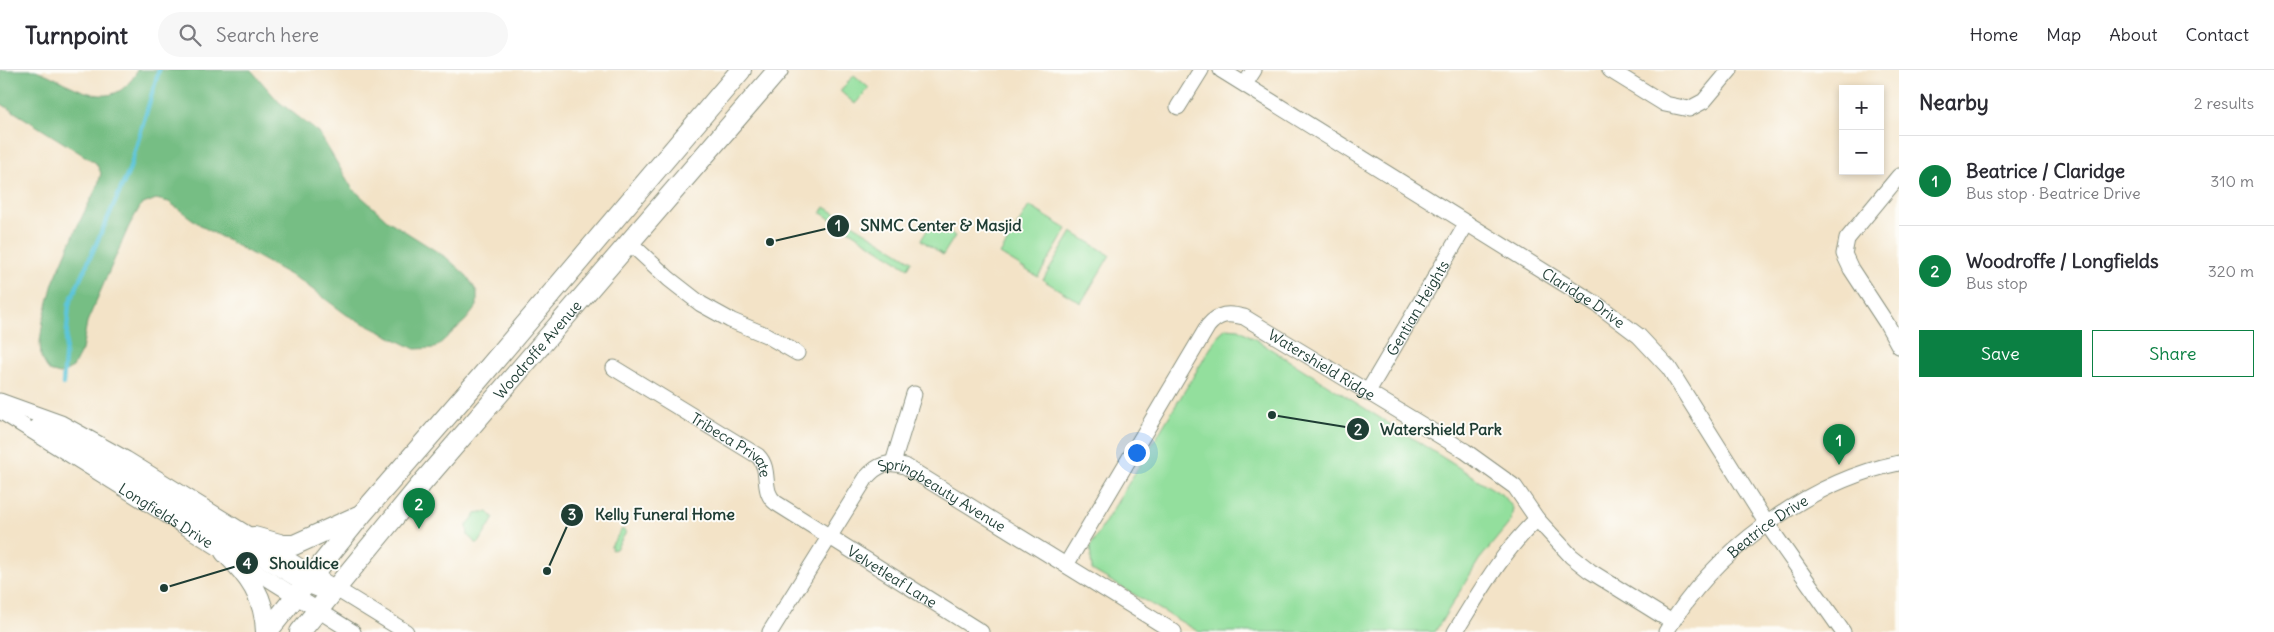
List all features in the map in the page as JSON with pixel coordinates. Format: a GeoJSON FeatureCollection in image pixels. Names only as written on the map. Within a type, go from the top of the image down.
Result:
{"type":"FeatureCollection","features":[{"type":"Feature","properties":{"kind":"main road","name":"Woodroffe Avenue"},"geometry":{"type":"LineString","coordinates":[[266,632],[362,514],[741,70]]}},
{"type":"Feature","properties":{"kind":"main road","name":"Woodroffe Avenue"},"geometry":{"type":"LineString","coordinates":[[300,632],[424,482],[778,70]]}},
{"type":"Feature","properties":{"kind":"main road"},"geometry":{"type":"LineString","coordinates":[[254,537],[283,545],[294,544],[362,514]]}},
{"type":"Feature","properties":{"kind":"main road"},"geometry":{"type":"LineString","coordinates":[[225,552],[244,572],[258,591],[264,610],[266,632]]}},
{"type":"Feature","properties":{"kind":"street"},"geometry":{"type":"LineString","coordinates":[[1178,107],[1200,70]]}},
{"type":"Feature","properties":{"kind":"street","name":"Claridge Drive"},"geometry":{"type":"LineString","coordinates":[[1221,70],[1598,305],[1655,351],[1682,386],[1767,524],[1843,632]]}},
{"type":"Feature","properties":{"kind":"street"},"geometry":{"type":"LineString","coordinates":[[1245,84],[1254,70]]}},
{"type":"Feature","properties":{"kind":"street"},"geometry":{"type":"LineString","coordinates":[[1610,70],[1665,104],[1689,109],[1704,101],[1730,70]]}},
{"type":"Feature","properties":{"kind":"street"},"geometry":{"type":"LineString","coordinates":[[1899,176],[1847,239],[1844,254],[1851,269],[1899,346]]}},
{"type":"Feature","properties":{"kind":"street","name":"Gentian Heights"},"geometry":{"type":"LineString","coordinates":[[1367,393],[1467,224]]}},
{"type":"Feature","properties":{"kind":"street"},"geometry":{"type":"LineString","coordinates":[[630,243],[668,279],[701,304],[730,320],[766,335],[797,354]]}},
{"type":"Feature","properties":{"kind":"street","name":"Watershield Ridge"},"geometry":{"type":"LineString","coordinates":[[1066,565],[1208,326],[1216,318],[1229,313],[1244,317],[1465,452],[1515,488],[1537,520],[1554,540],[1590,571],[1669,627]]}},
{"type":"Feature","properties":{"kind":"street","name":"Tribeca Private"},"geometry":{"type":"LineString","coordinates":[[614,368],[755,454],[764,464],[767,492],[772,501],[829,537]]}},
{"type":"Feature","properties":{"kind":"street"},"geometry":{"type":"LineString","coordinates":[[893,462],[914,394]]}},
{"type":"Feature","properties":{"kind":"street","name":"Longfields Drive"},"geometry":{"type":"LineString","coordinates":[[2,409],[68,440],[305,584]]}},
{"type":"Feature","properties":{"kind":"street","name":"Longfields Drive"},"geometry":{"type":"LineString","coordinates":[[2,409],[53,446],[225,552],[305,584],[336,587],[406,632]]}},
{"type":"Feature","properties":{"kind":"street","name":"Longfields Drive"},"geometry":{"type":"LineString","coordinates":[[2,409],[61,423],[126,459],[254,537],[305,584],[317,610],[353,632]]}},
{"type":"Feature","properties":{"kind":"street","name":"Springbeauty Avenue"},"geometry":{"type":"LineString","coordinates":[[776,630],[829,537],[872,471],[882,464],[893,462],[905,466],[1174,632]]}},
{"type":"Feature","properties":{"kind":"street","name":"Beatrice Drive"},"geometry":{"type":"LineString","coordinates":[[1669,627],[1686,601],[1722,562],[1767,524],[1798,504],[1838,483],[1899,463]]}},
{"type":"Feature","properties":{"kind":"street"},"geometry":{"type":"LineString","coordinates":[[1455,632],[1496,567],[1519,536],[1537,520]]}},
{"type":"Feature","properties":{"kind":"street","name":"Velvetleaf Lane"},"geometry":{"type":"LineString","coordinates":[[829,537],[981,632]]}},
{"type":"Feature","properties":{"kind":"green space"},"geometry":{"type":"Polygon","coordinates":[[[0,70],[35,70],[81,90],[105,95],[116,93],[126,86],[137,70],[251,70],[279,102],[319,133],[352,188],[387,220],[447,258],[467,276],[477,292],[477,306],[466,320],[435,348],[415,349],[347,315],[301,281],[203,227],[169,202],[156,199],[141,205],[129,226],[87,322],[82,350],[73,367],[60,374],[49,371],[41,357],[40,342],[43,321],[53,283],[98,185],[101,173],[96,163],[0,103],[0,70]]]}},
{"type":"Feature","properties":{"kind":"green space"},"geometry":{"type":"Polygon","coordinates":[[[854,75],[869,88],[855,104],[840,91],[854,75]]]}},
{"type":"Feature","properties":{"kind":"green space"},"geometry":{"type":"Polygon","coordinates":[[[1029,206],[1067,229],[1038,277],[1000,254],[1029,206]]]}},
{"type":"Feature","properties":{"kind":"green space"},"geometry":{"type":"Polygon","coordinates":[[[825,207],[912,261],[908,268],[821,213],[825,207]]]}},
{"type":"Feature","properties":{"kind":"green space"},"geometry":{"type":"Polygon","coordinates":[[[933,221],[955,236],[943,255],[921,240],[933,221]]]}},
{"type":"Feature","properties":{"kind":"green space"},"geometry":{"type":"Polygon","coordinates":[[[1072,232],[1110,255],[1081,303],[1043,280],[1072,232]]]}},
{"type":"Feature","properties":{"kind":"green space"},"geometry":{"type":"Polygon","coordinates":[[[1226,328],[1239,329],[1504,496],[1513,508],[1511,521],[1479,560],[1435,632],[1199,632],[1092,570],[1090,547],[1219,334],[1226,328]]]}},
{"type":"Feature","properties":{"kind":"green space"},"geometry":{"type":"Polygon","coordinates":[[[488,512],[494,518],[479,543],[476,543],[468,536],[467,525],[476,514],[488,512]]]}},
{"type":"Feature","properties":{"kind":"green space"},"geometry":{"type":"Polygon","coordinates":[[[622,529],[626,532],[616,549],[612,550],[611,546],[622,529]]]}},
{"type":"Feature","properties":{"kind":"waterway"},"geometry":{"type":"LineString","coordinates":[[63,384],[69,304],[129,171],[159,70]]}},
{"type":"Feature","properties":{"kind":"place","name":"SNMC Center & Masjid"},"geometry":{"type":"Point","coordinates":[770,242]}},
{"type":"Feature","properties":{"kind":"place","name":"Watershield Park"},"geometry":{"type":"Point","coordinates":[1272,415]}},
{"type":"Feature","properties":{"kind":"place","name":"Beatrice / Claridge"},"geometry":{"type":"Point","coordinates":[1839,465]}},
{"type":"Feature","properties":{"kind":"place","name":"Woodroffe / Longfields"},"geometry":{"type":"Point","coordinates":[419,529]}},
{"type":"Feature","properties":{"kind":"place","name":"Kelly Funeral Home"},"geometry":{"type":"Point","coordinates":[547,571]}},
{"type":"Feature","properties":{"kind":"place","name":"Shouldice"},"geometry":{"type":"Point","coordinates":[164,588]}}]}
